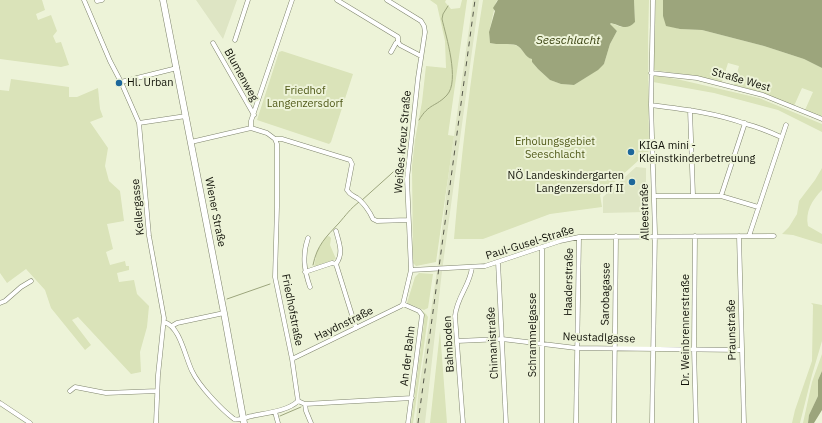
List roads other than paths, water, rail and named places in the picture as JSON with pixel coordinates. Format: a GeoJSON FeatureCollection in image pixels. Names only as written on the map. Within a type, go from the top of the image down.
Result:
{"type":"FeatureCollection","features":[{"type":"Feature","properties":{"kind":"main road","name":"Wiener Straße"},"geometry":{"type":"LineString","coordinates":[[163,1],[224,313],[243,421]]}},
{"type":"Feature","properties":{"kind":"street","name":"Kellergasse"},"geometry":{"type":"LineString","coordinates":[[84,0],[139,123],[149,236],[164,322],[157,391],[156,423]]}},
{"type":"Feature","properties":{"kind":"street"},"geometry":{"type":"LineString","coordinates":[[97,1],[102,0]]}},
{"type":"Feature","properties":{"kind":"street"},"geometry":{"type":"LineString","coordinates":[[235,40],[248,0]]}},
{"type":"Feature","properties":{"kind":"street"},"geometry":{"type":"LineString","coordinates":[[251,128],[292,0]]}},
{"type":"Feature","properties":{"kind":"street"},"geometry":{"type":"LineString","coordinates":[[337,0],[398,37],[398,42],[400,45],[421,56]]}},
{"type":"Feature","properties":{"kind":"street","name":"Weißes Kreuz Straße"},"geometry":{"type":"LineString","coordinates":[[387,0],[421,22],[424,26],[425,32],[407,179],[411,270],[402,304]]}},
{"type":"Feature","properties":{"kind":"street","name":"Alleestraße"},"geometry":{"type":"LineString","coordinates":[[652,423],[655,236],[651,105],[653,0]]}},
{"type":"Feature","properties":{"kind":"street"},"geometry":{"type":"LineString","coordinates":[[391,52],[398,42]]}},
{"type":"Feature","properties":{"kind":"street","name":"Blumenweg"},"geometry":{"type":"LineString","coordinates":[[213,43],[254,115]]}},
{"type":"Feature","properties":{"kind":"street"},"geometry":{"type":"LineString","coordinates":[[121,82],[177,68]]}},
{"type":"Feature","properties":{"kind":"street","name":"Straße West"},"geometry":{"type":"LineString","coordinates":[[651,72],[697,78],[742,89],[763,95],[822,119]]}},
{"type":"Feature","properties":{"kind":"street"},"geometry":{"type":"LineString","coordinates":[[651,105],[690,110],[745,123],[781,137]]}},
{"type":"Feature","properties":{"kind":"street"},"geometry":{"type":"LineString","coordinates":[[690,110],[693,195]]}},
{"type":"Feature","properties":{"kind":"street"},"geometry":{"type":"LineString","coordinates":[[139,123],[186,116]]}},
{"type":"Feature","properties":{"kind":"street"},"geometry":{"type":"LineString","coordinates":[[721,196],[745,123]]}},
{"type":"Feature","properties":{"kind":"street"},"geometry":{"type":"LineString","coordinates":[[749,236],[786,125]]}},
{"type":"Feature","properties":{"kind":"street"},"geometry":{"type":"LineString","coordinates":[[191,142],[251,128],[267,133],[276,139],[284,140],[350,160],[352,164],[345,191],[360,202],[375,221],[408,220]]}},
{"type":"Feature","properties":{"kind":"street","name":"Friedhofstraße"},"geometry":{"type":"LineString","coordinates":[[276,139],[278,193],[275,277],[292,359],[298,401]]}},
{"type":"Feature","properties":{"kind":"street"},"geometry":{"type":"LineString","coordinates":[[654,196],[721,196],[758,207]]}},
{"type":"Feature","properties":{"kind":"street"},"geometry":{"type":"LineString","coordinates":[[336,231],[341,254],[340,259],[336,264]]}},
{"type":"Feature","properties":{"kind":"street","name":"Paul-Gusel-Straße"},"geometry":{"type":"LineString","coordinates":[[411,270],[483,266],[579,236],[774,236]]}},
{"type":"Feature","properties":{"kind":"street","name":"Haaderstraße"},"geometry":{"type":"LineString","coordinates":[[576,423],[576,348],[579,236]]}},
{"type":"Feature","properties":{"kind":"street","name":"Sarobagasse"},"geometry":{"type":"LineString","coordinates":[[614,423],[616,236]]}},
{"type":"Feature","properties":{"kind":"street","name":"Dr. Weinbrennerstraße"},"geometry":{"type":"LineString","coordinates":[[695,236],[694,349],[696,423]]}},
{"type":"Feature","properties":{"kind":"street","name":"Praunstraße"},"geometry":{"type":"LineString","coordinates":[[739,236],[744,423]]}},
{"type":"Feature","properties":{"kind":"street"},"geometry":{"type":"LineString","coordinates":[[308,238],[306,245],[305,272],[310,287]]}},
{"type":"Feature","properties":{"kind":"street","name":"Schrammelgasse"},"geometry":{"type":"LineString","coordinates":[[542,247],[542,423]]}},
{"type":"Feature","properties":{"kind":"street","name":"Chimanistraße"},"geometry":{"type":"LineString","coordinates":[[498,262],[506,423]]}},
{"type":"Feature","properties":{"kind":"street"},"geometry":{"type":"LineString","coordinates":[[305,272],[332,263],[336,264]]}},
{"type":"Feature","properties":{"kind":"street"},"geometry":{"type":"LineString","coordinates":[[336,264],[356,328]]}},
{"type":"Feature","properties":{"kind":"street","name":"Bahnboden"},"geometry":{"type":"LineString","coordinates":[[463,423],[455,316],[456,306],[470,278],[472,267]]}},
{"type":"Feature","properties":{"kind":"street"},"geometry":{"type":"LineString","coordinates":[[0,303],[5,301],[21,287],[31,281]]}},
{"type":"Feature","properties":{"kind":"street","name":"Haydnstraße"},"geometry":{"type":"LineString","coordinates":[[292,359],[402,304]]}},
{"type":"Feature","properties":{"kind":"street","name":"An der Bahn"},"geometry":{"type":"LineString","coordinates":[[402,304],[419,311],[422,314],[408,423]]}},
{"type":"Feature","properties":{"kind":"street"},"geometry":{"type":"LineString","coordinates":[[172,326],[177,323],[224,313]]}},
{"type":"Feature","properties":{"kind":"street"},"geometry":{"type":"LineString","coordinates":[[164,322],[172,326],[177,333],[189,366],[209,395],[237,420],[243,421],[275,412],[293,405],[298,401],[305,404],[412,398]]}},
{"type":"Feature","properties":{"kind":"street","name":"Neustadlgasse"},"geometry":{"type":"LineString","coordinates":[[457,341],[502,339],[576,348],[742,350]]}},
{"type":"Feature","properties":{"kind":"street"},"geometry":{"type":"LineString","coordinates":[[70,391],[75,386],[106,393],[157,391]]}},
{"type":"Feature","properties":{"kind":"street"},"geometry":{"type":"LineString","coordinates":[[0,403],[30,423]]}},
{"type":"Feature","properties":{"kind":"street"},"geometry":{"type":"LineString","coordinates":[[305,404],[311,423]]}},
{"type":"Feature","properties":{"kind":"street"},"geometry":{"type":"LineString","coordinates":[[275,412],[278,423]]}},
{"type":"Feature","properties":{"kind":"water","name":"Seeschlacht"},"geometry":{"type":"Polygon","coordinates":[[[498,0],[634,0],[635,22],[626,27],[611,23],[610,24],[617,31],[610,44],[604,64],[598,70],[574,85],[561,84],[550,80],[532,62],[532,59],[516,45],[490,43],[489,32],[495,11],[493,8],[498,0]]]}},
{"type":"Feature","properties":{"kind":"water"},"geometry":{"type":"Polygon","coordinates":[[[663,0],[822,0],[822,68],[804,59],[764,46],[702,30],[680,29],[666,26],[663,16],[663,0]]]}},
{"type":"Feature","properties":{"kind":"water"},"geometry":{"type":"Polygon","coordinates":[[[822,371],[822,410],[814,423],[808,423],[809,415],[818,396],[818,380],[822,371]]]}},
{"type":"Feature","properties":{"kind":"waterway"},"geometry":{"type":"LineString","coordinates":[[419,120],[429,108],[443,99],[451,88],[451,58],[442,19],[448,6]]}},
{"type":"Feature","properties":{"kind":"waterway"},"geometry":{"type":"LineString","coordinates":[[361,201],[397,168],[407,147]]}},
{"type":"Feature","properties":{"kind":"waterway"},"geometry":{"type":"LineString","coordinates":[[313,265],[317,252],[323,242],[348,212],[359,202]]}},
{"type":"Feature","properties":{"kind":"waterway"},"geometry":{"type":"LineString","coordinates":[[227,299],[270,284]]}},
{"type":"Feature","properties":{"kind":"waterway"},"geometry":{"type":"LineString","coordinates":[[280,416],[301,407]]}},
{"type":"Feature","properties":{"kind":"railway"},"geometry":{"type":"LineString","coordinates":[[418,423],[475,0]]}},
{"type":"Feature","properties":{"kind":"place","name":"Hl. Urban"},"geometry":{"type":"Point","coordinates":[119,83]}},
{"type":"Feature","properties":{"kind":"place","name":"KIGA mini - Kleinstkinderbetreuung"},"geometry":{"type":"Point","coordinates":[631,152]}},
{"type":"Feature","properties":{"kind":"place","name":"NÖ Landeskindergarten Langenzersdorf II"},"geometry":{"type":"Point","coordinates":[632,182]}},
{"type":"Feature","properties":{"kind":"park label","name":"Friedhof Langenzersdorf"},"geometry":{"type":"Point","coordinates":[305,97]}},
{"type":"Feature","properties":{"kind":"park label","name":"Erholungsgebiet Seeschlacht"},"geometry":{"type":"Point","coordinates":[555,148]}}]}
